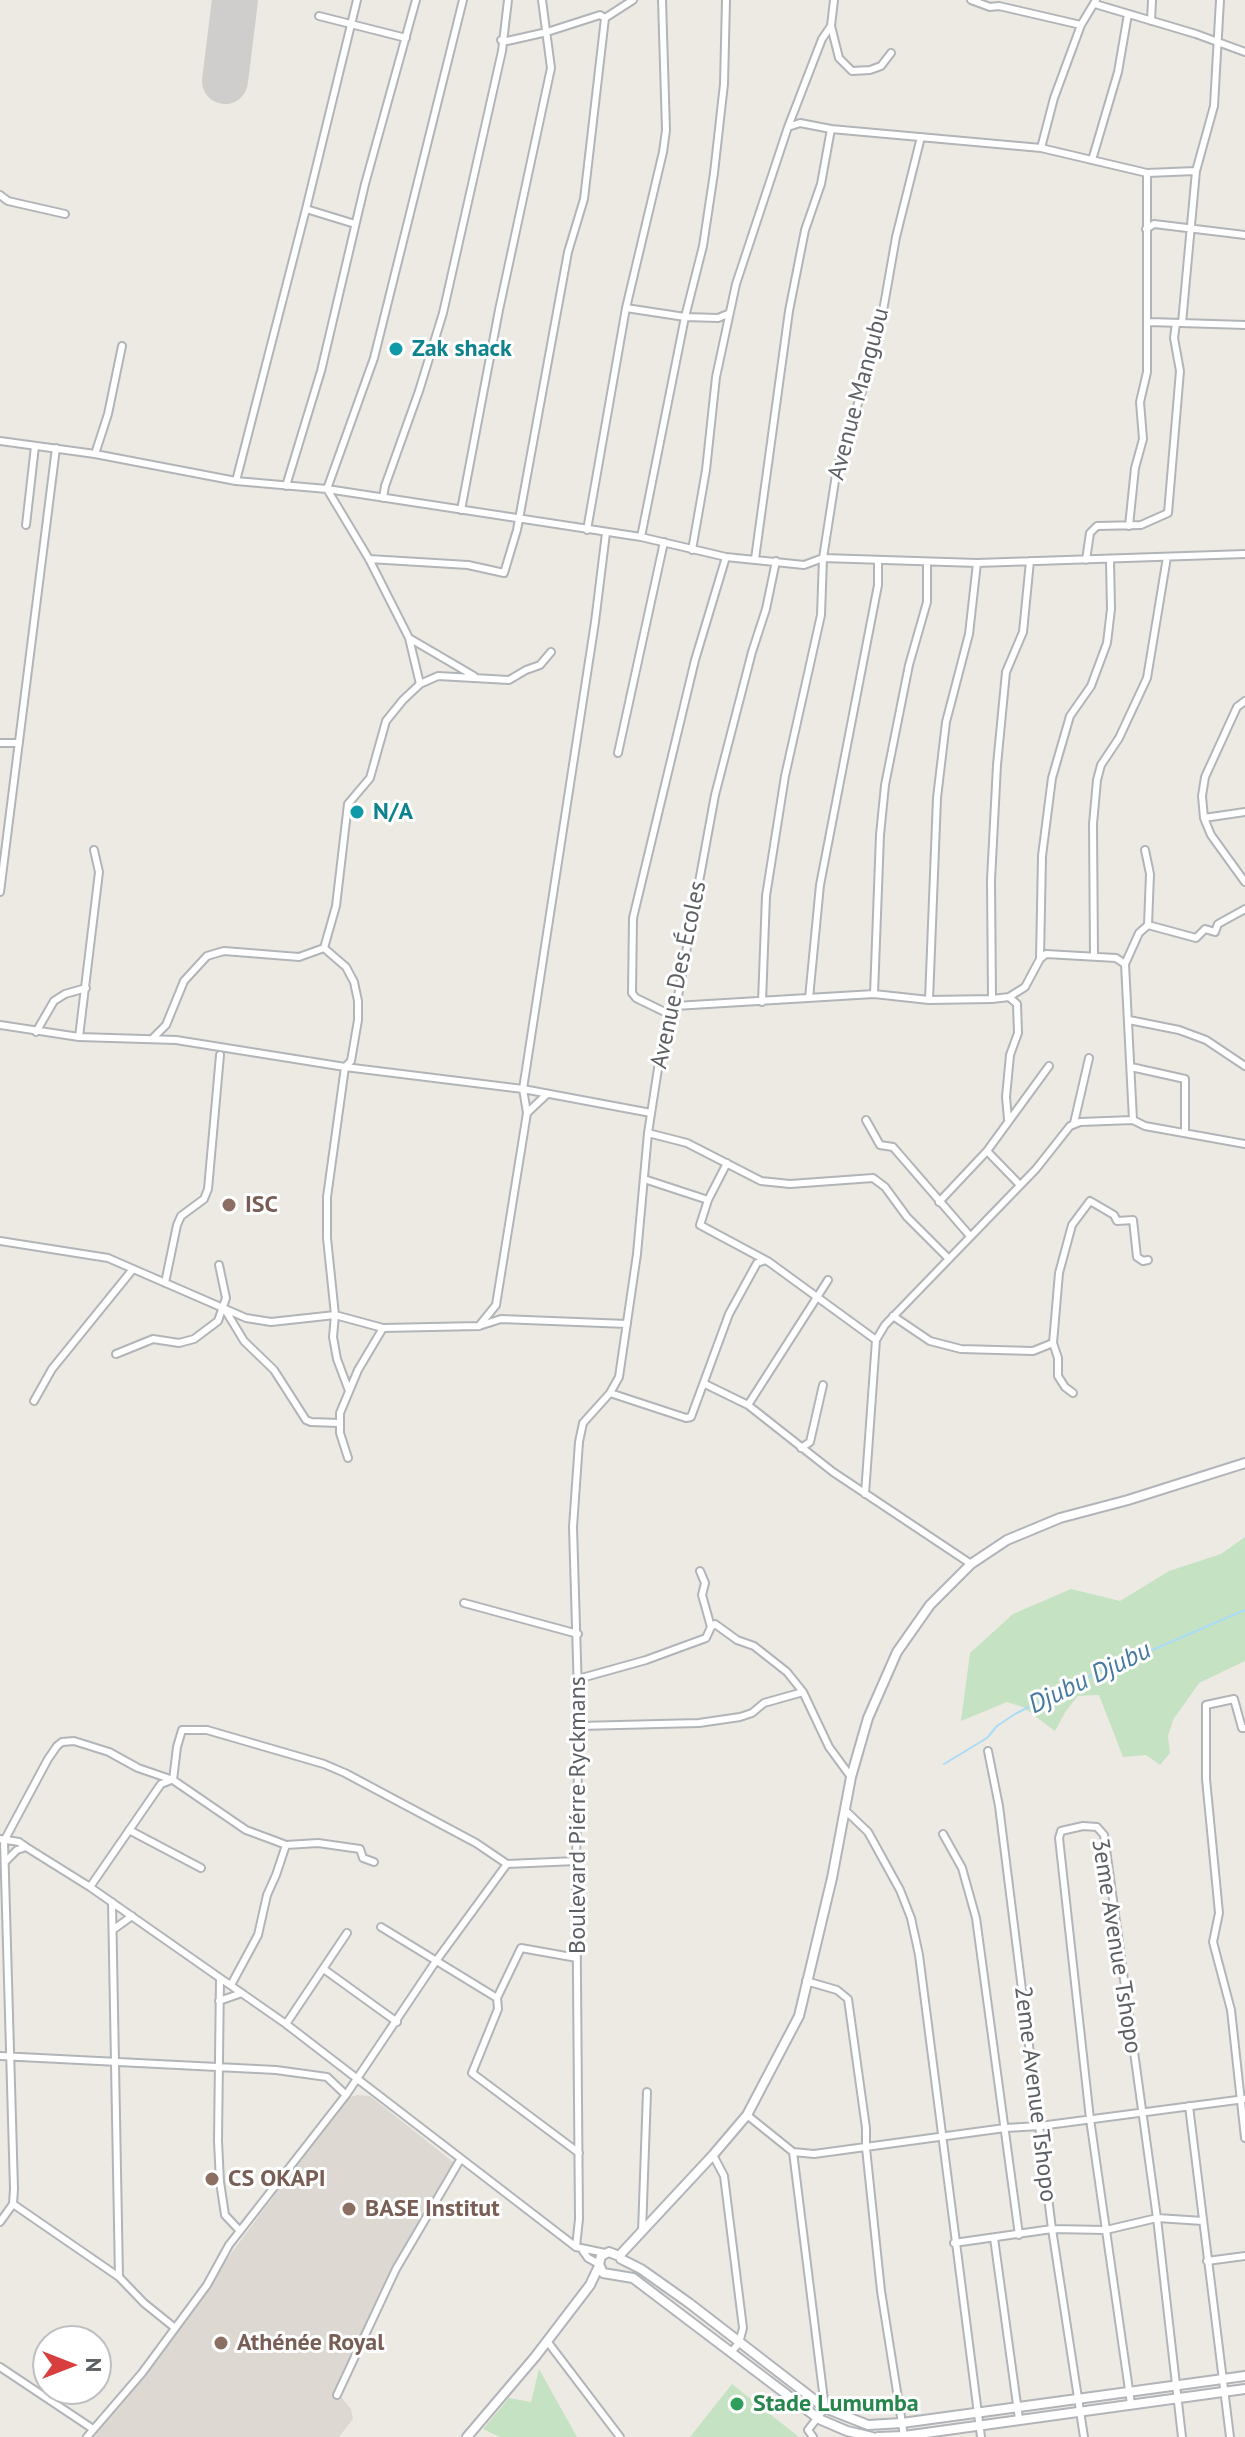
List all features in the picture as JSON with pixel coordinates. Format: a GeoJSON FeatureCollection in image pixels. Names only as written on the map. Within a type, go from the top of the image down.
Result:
{"type":"FeatureCollection","features":[{"type":"Feature","properties":{"kind":"street"},"geometry":{"type":"LineString","coordinates":[[236,481],[357,0]]}},
{"type":"Feature","properties":{"kind":"street"},"geometry":{"type":"LineString","coordinates":[[286,486],[321,371],[355,224],[416,0]]}},
{"type":"Feature","properties":{"kind":"street"},"geometry":{"type":"LineString","coordinates":[[327,489],[374,358],[463,0]]}},
{"type":"Feature","properties":{"kind":"street"},"geometry":{"type":"LineString","coordinates":[[383,498],[443,313],[502,51],[508,0]]}},
{"type":"Feature","properties":{"kind":"street"},"geometry":{"type":"LineString","coordinates":[[461,510],[499,310],[551,68],[542,0]]}},
{"type":"Feature","properties":{"kind":"street"},"geometry":{"type":"LineString","coordinates":[[369,559],[468,565],[504,573],[518,519],[568,252],[584,199],[605,18],[622,3],[633,0]]}},
{"type":"Feature","properties":{"kind":"street"},"geometry":{"type":"LineString","coordinates":[[587,530],[626,308],[663,152],[666,130],[662,0]]}},
{"type":"Feature","properties":{"kind":"street"},"geometry":{"type":"LineString","coordinates":[[641,537],[685,317],[703,246],[721,128],[726,0]]}},
{"type":"Feature","properties":{"kind":"street"},"geometry":{"type":"LineString","coordinates":[[834,0],[831,26],[836,51],[844,66],[852,71],[870,70],[881,66],[891,53]]}},
{"type":"Feature","properties":{"kind":"street"},"geometry":{"type":"LineString","coordinates":[[971,0],[990,7],[999,6],[1081,25]]}},
{"type":"Feature","properties":{"kind":"street"},"geometry":{"type":"LineString","coordinates":[[1151,21],[1152,0]]}},
{"type":"Feature","properties":{"kind":"street"},"geometry":{"type":"LineString","coordinates":[[1086,560],[1090,533],[1097,526],[1141,525],[1165,516],[1170,507],[1180,371],[1174,338],[1179,323],[1196,171],[1214,106],[1220,0]]}},
{"type":"Feature","properties":{"kind":"street"},"geometry":{"type":"LineString","coordinates":[[1041,148],[1054,98],[1081,25],[1096,2],[1245,52]]}},
{"type":"Feature","properties":{"kind":"street"},"geometry":{"type":"LineString","coordinates":[[1092,160],[1118,72],[1128,14]]}},
{"type":"Feature","properties":{"kind":"street"},"geometry":{"type":"LineString","coordinates":[[501,40],[547,32],[600,15],[605,18]]}},
{"type":"Feature","properties":{"kind":"street"},"geometry":{"type":"LineString","coordinates":[[319,16],[406,38]]}},
{"type":"Feature","properties":{"kind":"street"},"geometry":{"type":"LineString","coordinates":[[692,550],[728,314],[788,127],[822,39],[831,26]]}},
{"type":"Feature","properties":{"kind":"street"},"geometry":{"type":"LineString","coordinates":[[788,127],[800,123],[831,129],[1041,148],[1147,173],[1196,171]]}},
{"type":"Feature","properties":{"kind":"street"},"geometry":{"type":"LineString","coordinates":[[755,559],[789,311],[805,230],[821,184],[831,129]]}},
{"type":"Feature","properties":{"kind":"street","name":"Avenue Mangubu"},"geometry":{"type":"LineString","coordinates":[[762,1002],[766,896],[785,776],[821,615],[823,558],[837,468],[877,345],[896,237],[921,137]]}},
{"type":"Feature","properties":{"kind":"street"},"geometry":{"type":"LineString","coordinates":[[1129,526],[1135,468],[1143,439],[1140,402],[1147,372],[1147,173]]}},
{"type":"Feature","properties":{"kind":"street"},"geometry":{"type":"LineString","coordinates":[[0,195],[8,201],[65,214]]}},
{"type":"Feature","properties":{"kind":"street"},"geometry":{"type":"LineString","coordinates":[[306,209],[355,224]]}},
{"type":"Feature","properties":{"kind":"street"},"geometry":{"type":"LineString","coordinates":[[1146,229],[1154,224],[1245,235]]}},
{"type":"Feature","properties":{"kind":"street"},"geometry":{"type":"LineString","coordinates":[[626,308],[685,317],[718,318],[728,314]]}},
{"type":"Feature","properties":{"kind":"street"},"geometry":{"type":"LineString","coordinates":[[1149,322],[1245,325]]}},
{"type":"Feature","properties":{"kind":"street"},"geometry":{"type":"LineString","coordinates":[[95,454],[108,414],[122,346]]}},
{"type":"Feature","properties":{"kind":"street"},"geometry":{"type":"LineString","coordinates":[[0,441],[95,454],[236,481],[327,489],[641,537],[726,557],[804,565],[823,558],[977,563],[1245,554]]}},
{"type":"Feature","properties":{"kind":"street"},"geometry":{"type":"LineString","coordinates":[[26,525],[35,446]]}},
{"type":"Feature","properties":{"kind":"street"},"geometry":{"type":"LineString","coordinates":[[0,892],[3,844],[19,743],[56,448]]}},
{"type":"Feature","properties":{"kind":"street"},"geometry":{"type":"LineString","coordinates":[[327,489],[369,559],[409,638],[420,684]]}},
{"type":"Feature","properties":{"kind":"street"},"geometry":{"type":"LineString","coordinates":[[501,1319],[496,1305],[527,1113],[523,1089],[606,533]]}},
{"type":"Feature","properties":{"kind":"street"},"geometry":{"type":"LineString","coordinates":[[618,753],[664,542]]}},
{"type":"Feature","properties":{"kind":"street"},"geometry":{"type":"LineString","coordinates":[[673,1016],[636,998],[632,993],[633,918],[695,660],[726,557]]}},
{"type":"Feature","properties":{"kind":"street"},"geometry":{"type":"LineString","coordinates":[[1094,956],[1093,824],[1097,780],[1101,765],[1119,738],[1147,678],[1167,557]]}},
{"type":"Feature","properties":{"kind":"street"},"geometry":{"type":"LineString","coordinates":[[809,998],[820,885],[878,585],[878,560]]}},
{"type":"Feature","properties":{"kind":"street"},"geometry":{"type":"LineString","coordinates":[[1040,959],[1042,856],[1052,778],[1070,716],[1091,686],[1107,643],[1111,609],[1110,560]]}},
{"type":"Feature","properties":{"kind":"street","name":"Avenue Des Écoles"},"geometry":{"type":"LineString","coordinates":[[610,1393],[619,1377],[627,1324],[648,1133],[662,1045],[673,1016],[715,795],[766,609],[776,561]]}},
{"type":"Feature","properties":{"kind":"street"},"geometry":{"type":"LineString","coordinates":[[992,999],[991,880],[997,765],[1006,672],[1023,632],[1030,561]]}},
{"type":"Feature","properties":{"kind":"street"},"geometry":{"type":"LineString","coordinates":[[874,994],[885,785],[909,665],[927,602],[927,562]]}},
{"type":"Feature","properties":{"kind":"street"},"geometry":{"type":"LineString","coordinates":[[929,1000],[937,798],[946,722],[969,634],[977,563]]}},
{"type":"Feature","properties":{"kind":"street"},"geometry":{"type":"LineString","coordinates":[[409,638],[477,677]]}},
{"type":"Feature","properties":{"kind":"street"},"geometry":{"type":"LineString","coordinates":[[324,948],[336,906],[348,804],[370,778],[390,714],[420,684],[438,676],[509,680],[540,665],[551,652]]}},
{"type":"Feature","properties":{"kind":"street"},"geometry":{"type":"LineString","coordinates":[[1245,701],[1237,707],[1205,777],[1202,796],[1204,818],[1221,851],[1245,882]]}},
{"type":"Feature","properties":{"kind":"street"},"geometry":{"type":"LineString","coordinates":[[0,743],[19,743]]}},
{"type":"Feature","properties":{"kind":"street"},"geometry":{"type":"LineString","coordinates":[[1204,818],[1245,812]]}},
{"type":"Feature","properties":{"kind":"street"},"geometry":{"type":"LineString","coordinates":[[79,1037],[99,872],[94,850]]}},
{"type":"Feature","properties":{"kind":"street"},"geometry":{"type":"LineString","coordinates":[[1133,1120],[1125,964],[1139,933],[1148,925],[1150,874],[1145,850]]}},
{"type":"Feature","properties":{"kind":"street"},"geometry":{"type":"LineString","coordinates":[[1148,925],[1196,938],[1205,929],[1215,932],[1218,924],[1245,909]]}},
{"type":"Feature","properties":{"kind":"street"},"geometry":{"type":"LineString","coordinates":[[152,1039],[166,1025],[184,981],[207,956],[224,951],[299,957],[324,948]]}},
{"type":"Feature","properties":{"kind":"street"},"geometry":{"type":"LineString","coordinates":[[324,948],[346,967],[354,982],[358,1020],[351,1061],[345,1067],[327,1197],[327,1238],[335,1315],[333,1337],[337,1359],[349,1391]]}},
{"type":"Feature","properties":{"kind":"street"},"geometry":{"type":"LineString","coordinates":[[675,1006],[874,994],[929,1000],[992,999],[1009,997],[1025,987],[1046,954],[1116,958],[1125,964]]}},
{"type":"Feature","properties":{"kind":"street"},"geometry":{"type":"LineString","coordinates":[[36,1032],[54,1001],[86,988]]}},
{"type":"Feature","properties":{"kind":"street"},"geometry":{"type":"LineString","coordinates":[[1008,1121],[1006,1097],[1010,1055],[1018,1033],[1017,1004],[1009,997]]}},
{"type":"Feature","properties":{"kind":"street"},"geometry":{"type":"LineString","coordinates":[[1129,1020],[1179,1030],[1206,1040],[1245,1066]]}},
{"type":"Feature","properties":{"kind":"street"},"geometry":{"type":"LineString","coordinates":[[0,1025],[79,1037],[152,1039],[207,1045],[345,1067],[523,1089],[651,1113]]}},
{"type":"Feature","properties":{"kind":"street"},"geometry":{"type":"LineString","coordinates":[[207,1045],[220,1055]]}},
{"type":"Feature","properties":{"kind":"street"},"geometry":{"type":"LineString","coordinates":[[220,1055],[232,1049]]}},
{"type":"Feature","properties":{"kind":"street"},"geometry":{"type":"LineString","coordinates":[[165,1283],[181,1216],[204,1199],[208,1189],[220,1055]]}},
{"type":"Feature","properties":{"kind":"street"},"geometry":{"type":"LineString","coordinates":[[865,1494],[876,1340],[893,1316],[1036,1169],[1074,1123],[1089,1058]]}},
{"type":"Feature","properties":{"kind":"street"},"geometry":{"type":"LineString","coordinates":[[939,1202],[987,1151],[1049,1066]]}},
{"type":"Feature","properties":{"kind":"street"},"geometry":{"type":"LineString","coordinates":[[1131,1067],[1185,1079],[1185,1133]]}},
{"type":"Feature","properties":{"kind":"street"},"geometry":{"type":"LineString","coordinates":[[527,1113],[546,1095]]}},
{"type":"Feature","properties":{"kind":"street"},"geometry":{"type":"LineString","coordinates":[[866,1120],[880,1145],[893,1147],[970,1236]]}},
{"type":"Feature","properties":{"kind":"street"},"geometry":{"type":"LineString","coordinates":[[1074,1123],[1133,1120],[1145,1126],[1245,1144]]}},
{"type":"Feature","properties":{"kind":"street"},"geometry":{"type":"LineString","coordinates":[[648,1133],[687,1143],[761,1181],[873,1178],[885,1187],[907,1217],[948,1258]]}},
{"type":"Feature","properties":{"kind":"street"},"geometry":{"type":"LineString","coordinates":[[987,1151],[1019,1184]]}},
{"type":"Feature","properties":{"kind":"street"},"geometry":{"type":"LineString","coordinates":[[727,1163],[708,1200],[699,1223],[701,1227],[765,1261],[876,1340]]}},
{"type":"Feature","properties":{"kind":"street"},"geometry":{"type":"LineString","coordinates":[[644,1179],[708,1200]]}},
{"type":"Feature","properties":{"kind":"street"},"geometry":{"type":"LineString","coordinates":[[1073,1393],[1058,1376],[1058,1358],[1053,1343],[1059,1273],[1072,1225],[1090,1201],[1114,1215],[1117,1221],[1133,1220],[1137,1257],[1148,1260]]}},
{"type":"Feature","properties":{"kind":"street"},"geometry":{"type":"LineString","coordinates":[[0,1241],[108,1258],[246,1318],[271,1322],[335,1315],[383,1328],[479,1326],[501,1319],[627,1324]]}},
{"type":"Feature","properties":{"kind":"street"},"geometry":{"type":"LineString","coordinates":[[610,1393],[689,1418],[705,1384],[729,1314],[757,1263],[765,1261]]}},
{"type":"Feature","properties":{"kind":"street"},"geometry":{"type":"LineString","coordinates":[[116,1354],[153,1339],[179,1343],[194,1339],[218,1321],[226,1298],[219,1265]]}},
{"type":"Feature","properties":{"kind":"street"},"geometry":{"type":"LineString","coordinates":[[34,1401],[52,1369],[133,1269]]}},
{"type":"Feature","properties":{"kind":"street"},"geometry":{"type":"LineString","coordinates":[[748,1405],[828,1280]]}},
{"type":"Feature","properties":{"kind":"street"},"geometry":{"type":"LineString","coordinates":[[479,1326],[496,1305]]}},
{"type":"Feature","properties":{"kind":"street"},"geometry":{"type":"LineString","coordinates":[[224,1308],[244,1341],[274,1370],[306,1420],[339,1423]]}},
{"type":"Feature","properties":{"kind":"street"},"geometry":{"type":"LineString","coordinates":[[893,1316],[930,1341],[961,1349],[1033,1351],[1053,1343]]}},
{"type":"Feature","properties":{"kind":"street"},"geometry":{"type":"LineString","coordinates":[[348,1458],[339,1423],[358,1370],[383,1328]]}},
{"type":"Feature","properties":{"kind":"street"},"geometry":{"type":"LineString","coordinates":[[705,1384],[748,1405],[865,1494],[971,1564]]}},
{"type":"Feature","properties":{"kind":"street"},"geometry":{"type":"LineString","coordinates":[[801,1448],[810,1442],[823,1385]]}},
{"type":"Feature","properties":{"kind":"street","name":"Boulevard Piérre Ryckmans"},"geometry":{"type":"LineString","coordinates":[[580,2249],[576,1861],[579,1726],[573,1527],[583,1423],[610,1393]]}},
{"type":"Feature","properties":{"kind":"street"},"geometry":{"type":"LineString","coordinates":[[590,2285],[621,2268],[620,2258],[747,2115],[799,2016],[851,1777],[868,1718],[897,1652],[930,1605],[971,1564],[1007,1540],[1060,1518],[1245,1463]]}},
{"type":"Feature","properties":{"kind":"street"},"geometry":{"type":"LineString","coordinates":[[700,1571],[705,1583],[702,1595],[711,1627]]}},
{"type":"Feature","properties":{"kind":"street"},"geometry":{"type":"LineString","coordinates":[[464,1603],[578,1634]]}},
{"type":"Feature","properties":{"kind":"street"},"geometry":{"type":"LineString","coordinates":[[578,1679],[646,1660],[706,1638],[715,1624],[737,1640],[769,1656],[787,1672],[803,1692],[829,1747],[851,1777]]}},
{"type":"Feature","properties":{"kind":"street"},"geometry":{"type":"LineString","coordinates":[[579,1726],[699,1723],[740,1717],[752,1713],[764,1703],[803,1692]]}},
{"type":"Feature","properties":{"kind":"street"},"geometry":{"type":"LineString","coordinates":[[1245,1728],[1242,1728],[1234,1699],[1206,1705],[1206,1779],[1219,1913],[1213,1942],[1231,2010],[1245,2138]]}},
{"type":"Feature","properties":{"kind":"street"},"geometry":{"type":"LineString","coordinates":[[173,1780],[182,1730],[207,1730],[345,1773],[476,1843],[507,1864],[576,1861]]}},
{"type":"Feature","properties":{"kind":"street"},"geometry":{"type":"LineString","coordinates":[[0,2222],[13,2204],[6,1861],[2,1840],[48,1759],[62,1742],[74,1741],[109,1752],[138,1768],[173,1780],[246,1830],[286,1845],[318,1843],[360,1849],[363,1858],[374,1862]]}},
{"type":"Feature","properties":{"kind":"street","name":"2eme Avenue Tshopo"},"geometry":{"type":"LineString","coordinates":[[988,1751],[999,1806],[1052,2229],[1084,2437]]}},
{"type":"Feature","properties":{"kind":"street"},"geometry":{"type":"LineString","coordinates":[[90,1887],[161,1784],[173,1780]]}},
{"type":"Feature","properties":{"kind":"street"},"geometry":{"type":"LineString","coordinates":[[846,1811],[868,1832],[900,1890],[911,1918],[919,1955],[981,2437]]}},
{"type":"Feature","properties":{"kind":"street","name":"3eme Avenue Tshopo"},"geometry":{"type":"LineString","coordinates":[[1131,2404],[1090,2119],[1059,1838],[1061,1831],[1083,1826],[1097,1827],[1104,1835],[1157,2218],[1182,2437]]}},
{"type":"Feature","properties":{"kind":"street"},"geometry":{"type":"LineString","coordinates":[[129,1830],[201,1868]]}},
{"type":"Feature","properties":{"kind":"street"},"geometry":{"type":"LineString","coordinates":[[943,1834],[962,1868],[976,1918],[1019,2235]]}},
{"type":"Feature","properties":{"kind":"street"},"geometry":{"type":"LineString","coordinates":[[2,1840],[19,1842],[90,1887],[286,2024],[580,2249],[599,2265],[603,2273],[633,2278],[819,2419],[872,2437]]}},
{"type":"Feature","properties":{"kind":"street"},"geometry":{"type":"LineString","coordinates":[[231,1985],[258,1935],[267,1895],[286,1845]]}},
{"type":"Feature","properties":{"kind":"street"},"geometry":{"type":"LineString","coordinates":[[6,1861],[17,1850],[26,1847]]}},
{"type":"Feature","properties":{"kind":"street"},"geometry":{"type":"LineString","coordinates":[[87,2437],[113,2409],[207,2285],[240,2231],[346,2095],[436,1961],[507,1864]]}},
{"type":"Feature","properties":{"kind":"street"},"geometry":{"type":"LineString","coordinates":[[112,1902],[119,2277]]}},
{"type":"Feature","properties":{"kind":"street"},"geometry":{"type":"LineString","coordinates":[[114,1929],[132,1916]]}},
{"type":"Feature","properties":{"kind":"street"},"geometry":{"type":"LineString","coordinates":[[381,1927],[497,1998]]}},
{"type":"Feature","properties":{"kind":"street"},"geometry":{"type":"LineString","coordinates":[[286,2024],[347,1933]]}},
{"type":"Feature","properties":{"kind":"street"},"geometry":{"type":"LineString","coordinates":[[577,1958],[521,1948],[497,1998],[498,2009],[472,2073],[579,2153]]}},
{"type":"Feature","properties":{"kind":"street"},"geometry":{"type":"LineString","coordinates":[[325,1970],[397,2022]]}},
{"type":"Feature","properties":{"kind":"street"},"geometry":{"type":"LineString","coordinates":[[220,1978],[220,2182],[225,2215],[240,2231]]}},
{"type":"Feature","properties":{"kind":"street"},"geometry":{"type":"LineString","coordinates":[[806,1981],[837,1990],[848,1999],[866,2128],[881,2291],[904,2436]]}},
{"type":"Feature","properties":{"kind":"street"},"geometry":{"type":"LineString","coordinates":[[219,2001],[242,1993]]}},
{"type":"Feature","properties":{"kind":"street"},"geometry":{"type":"LineString","coordinates":[[0,2056],[219,2066],[327,2077],[346,2095]]}},
{"type":"Feature","properties":{"kind":"street"},"geometry":{"type":"LineString","coordinates":[[642,2232],[647,2092]]}},
{"type":"Feature","properties":{"kind":"street"},"geometry":{"type":"LineString","coordinates":[[747,2115],[793,2152],[814,2154],[1242,2100]]}},
{"type":"Feature","properties":{"kind":"street"},"geometry":{"type":"LineString","coordinates":[[1189,2106],[1230,2437]]}},
{"type":"Feature","properties":{"kind":"street"},"geometry":{"type":"LineString","coordinates":[[793,2152],[825,2408],[808,2430],[813,2437]]}},
{"type":"Feature","properties":{"kind":"street"},"geometry":{"type":"LineString","coordinates":[[713,2155],[724,2176],[743,2328],[739,2343],[732,2351]]}},
{"type":"Feature","properties":{"kind":"street"},"geometry":{"type":"LineString","coordinates":[[337,2395],[396,2269],[460,2160]]}},
{"type":"Feature","properties":{"kind":"street"},"geometry":{"type":"LineString","coordinates":[[13,2204],[119,2277],[175,2328]]}},
{"type":"Feature","properties":{"kind":"street"},"geometry":{"type":"LineString","coordinates":[[954,2243],[1052,2229],[1106,2230],[1157,2218],[1203,2221]]}},
{"type":"Feature","properties":{"kind":"street"},"geometry":{"type":"LineString","coordinates":[[994,2238],[1019,2419]]}},
{"type":"Feature","properties":{"kind":"street"},"geometry":{"type":"LineString","coordinates":[[580,2249],[613,2252],[641,2269],[825,2408],[868,2425],[1245,2376]]}},
{"type":"Feature","properties":{"kind":"street"},"geometry":{"type":"LineString","coordinates":[[467,2437],[590,2285],[605,2253]]}},
{"type":"Feature","properties":{"kind":"street"},"geometry":{"type":"LineString","coordinates":[[1207,2261],[1245,2256]]}},
{"type":"Feature","properties":{"kind":"street"},"geometry":{"type":"LineString","coordinates":[[684,2315],[689,2303]]}},
{"type":"Feature","properties":{"kind":"street"},"geometry":{"type":"LineString","coordinates":[[547,2341],[620,2437]]}},
{"type":"Feature","properties":{"kind":"street"},"geometry":{"type":"LineString","coordinates":[[0,2367],[93,2429]]}},
{"type":"Feature","properties":{"kind":"street"},"geometry":{"type":"LineString","coordinates":[[878,2437],[1245,2389]]}},
{"type":"Feature","properties":{"kind":"shaded area"},"geometry":{"type":"Polygon","coordinates":[[[370,2096],[457,2165],[367,2326],[338,2393],[351,2409],[353,2419],[339,2437],[94,2437],[347,2098],[370,2096]]]}},
{"type":"Feature","properties":{"kind":"green space"},"geometry":{"type":"Polygon","coordinates":[[[1245,1537],[1245,1661],[1199,1683],[1173,1720],[1168,1736],[1170,1753],[1160,1765],[1146,1755],[1123,1757],[1099,1695],[1078,1696],[1055,1731],[1023,1707],[1007,1702],[961,1721],[970,1653],[1013,1614],[1071,1589],[1120,1601],[1169,1571],[1221,1554],[1245,1537]]]}},
{"type":"Feature","properties":{"kind":"green space"},"geometry":{"type":"Polygon","coordinates":[[[539,2369],[577,2437],[500,2437],[483,2429],[509,2398],[531,2402],[539,2369]]]}},
{"type":"Feature","properties":{"kind":"green space","name":"Stade Lumumba"},"geometry":{"type":"Polygon","coordinates":[[[732,2384],[799,2437],[690,2437],[732,2384]]]}},
{"type":"Feature","properties":{"kind":"waterway","name":"Djubu Djubu"},"geometry":{"type":"LineString","coordinates":[[944,1764],[987,1738],[997,1726],[1015,1714],[1132,1655],[1143,1654],[1245,1610]]}},
{"type":"Feature","properties":{"kind":"runway"},"geometry":{"type":"LineString","coordinates":[[225,81],[235,0]]}},
{"type":"Feature","properties":{"kind":"place","name":"Zak shack"},"geometry":{"type":"Point","coordinates":[396,349]}},
{"type":"Feature","properties":{"kind":"place","name":"N/A"},"geometry":{"type":"Point","coordinates":[357,812]}},
{"type":"Feature","properties":{"kind":"place","name":"ISC"},"geometry":{"type":"Point","coordinates":[229,1205]}},
{"type":"Feature","properties":{"kind":"place","name":"CS OKAPI"},"geometry":{"type":"Point","coordinates":[212,2179]}},
{"type":"Feature","properties":{"kind":"place","name":"BASE Institut"},"geometry":{"type":"Point","coordinates":[349,2209]}},
{"type":"Feature","properties":{"kind":"place","name":"Athénée Royal"},"geometry":{"type":"Point","coordinates":[221,2343]}},
{"type":"Feature","properties":{"kind":"place","name":"Stade Lumumba"},"geometry":{"type":"Point","coordinates":[737,2404]}}]}
